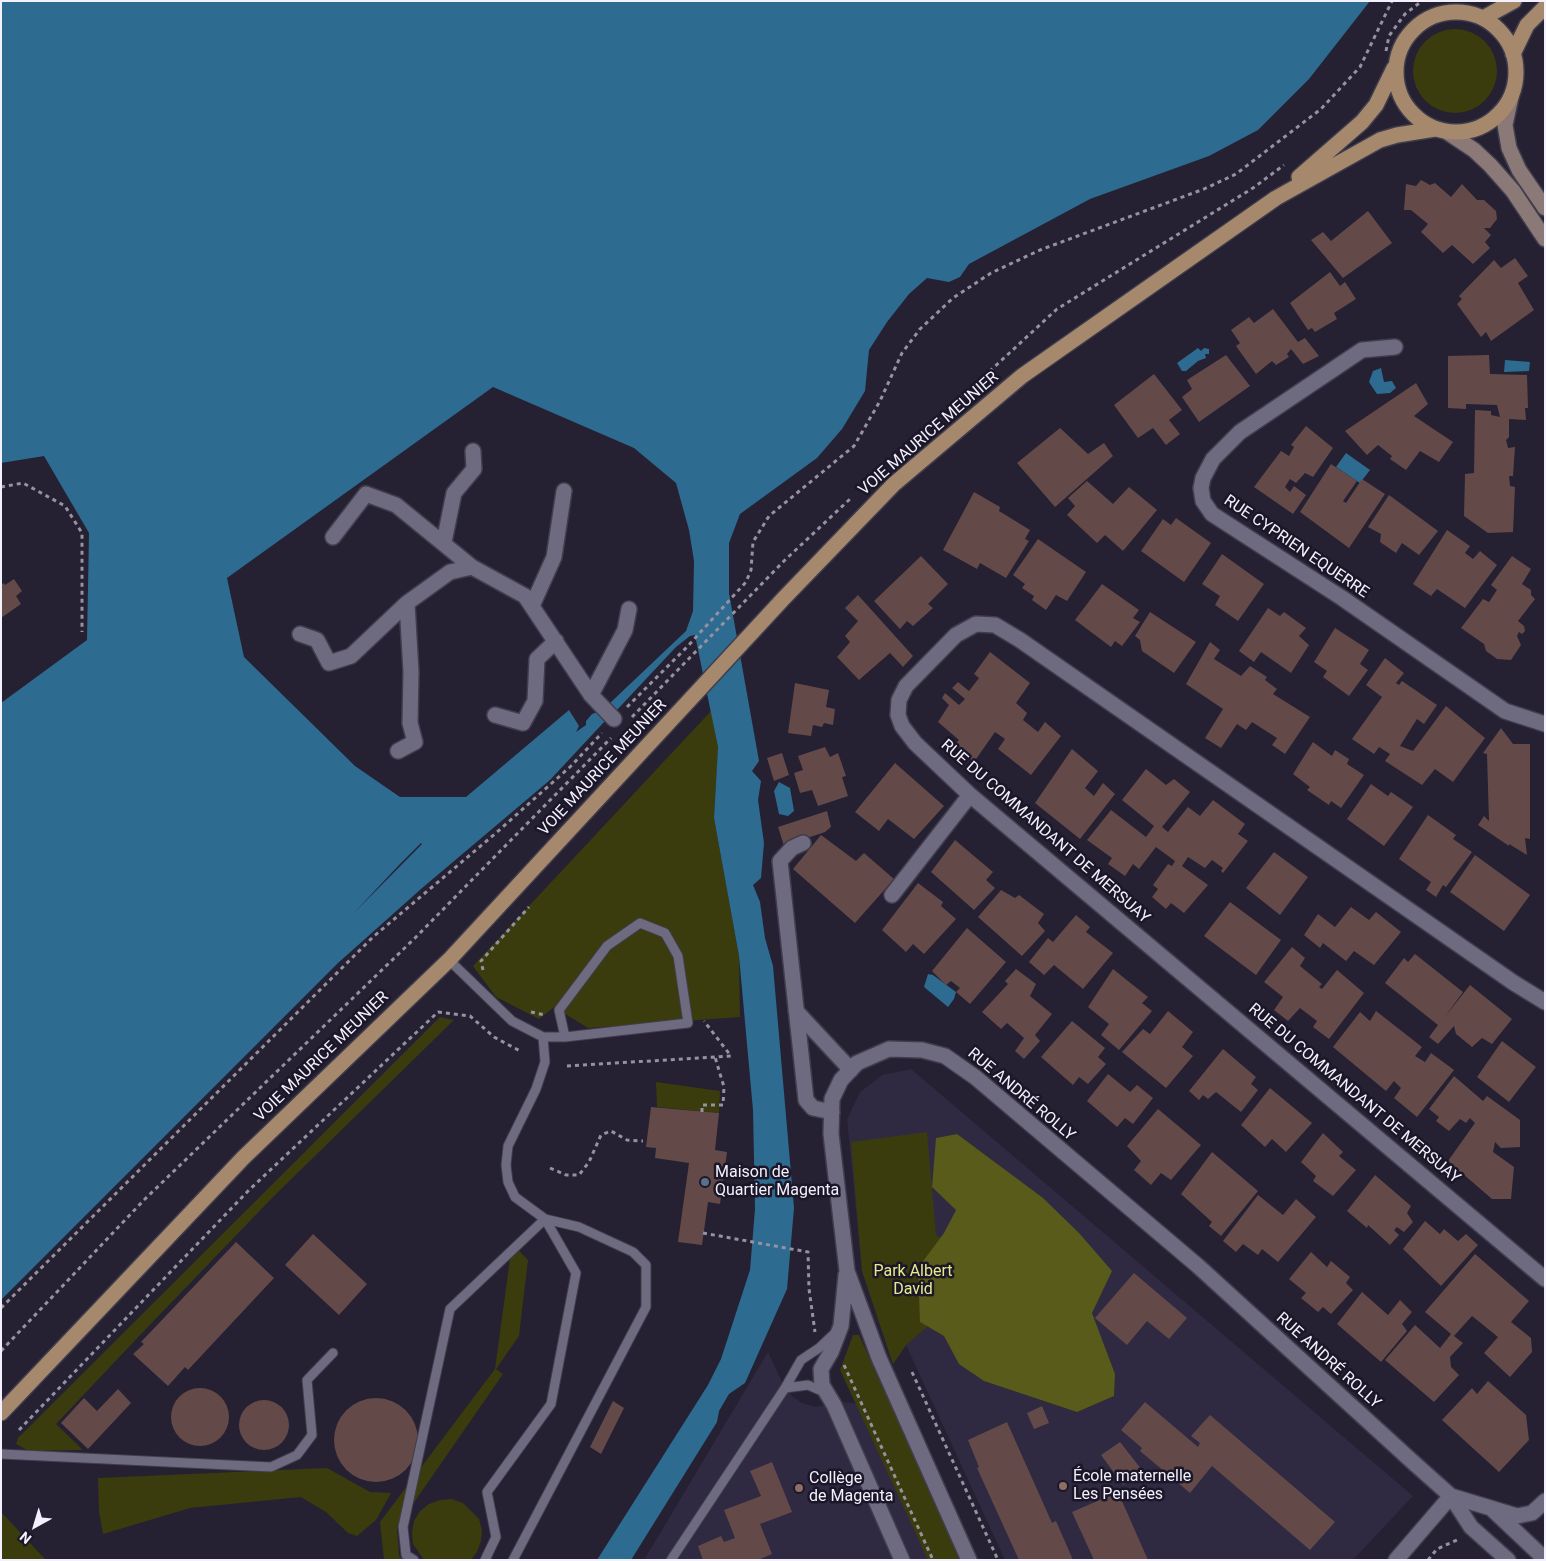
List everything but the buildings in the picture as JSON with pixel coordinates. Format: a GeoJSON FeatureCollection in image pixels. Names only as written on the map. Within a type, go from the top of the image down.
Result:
{"type":"FeatureCollection","features":[{"type":"Feature","properties":{"kind":"main road"},"geometry":{"type":"LineString","coordinates":[[1482,18],[1514,1]]}},
{"type":"Feature","properties":{"kind":"main road"},"geometry":{"type":"LineString","coordinates":[[1513,54],[1527,25],[1545,7]]}},
{"type":"Feature","properties":{"kind":"main road"},"geometry":{"type":"LineString","coordinates":[[1545,208],[1519,170],[1510,148],[1505,125],[1516,68],[1513,54],[1506,38],[1482,18],[1460,12],[1441,13],[1424,20],[1409,32],[1390,63],[1404,105],[1418,119],[1441,130],[1474,150],[1490,165],[1513,191],[1545,238]]}},
{"type":"Feature","properties":{"kind":"main road","name":"VOIE MAURICE MEUNIER"},"geometry":{"type":"LineString","coordinates":[[1276,198],[1362,122],[1376,105],[1390,63]]}},
{"type":"Feature","properties":{"kind":"main road"},"geometry":{"type":"LineString","coordinates":[[1441,130],[1466,132],[1485,125],[1500,113],[1511,97]]}},
{"type":"Feature","properties":{"kind":"main road","name":"VOIE MAURICE MEUNIER"},"geometry":{"type":"LineString","coordinates":[[1,1413],[244,1158],[450,960],[521,880],[654,740],[784,598],[894,484],[1022,376],[1276,198],[1380,140],[1397,135],[1441,130]]}},
{"type":"Feature","properties":{"kind":"street","name":"RUE CYPRIEN EQUERRE"},"geometry":{"type":"LineString","coordinates":[[1395,347],[1362,350],[1240,432],[1213,459],[1203,478],[1201,488],[1203,501],[1212,514],[1342,598],[1504,711],[1545,724]]}},
{"type":"Feature","properties":{"kind":"street"},"geometry":{"type":"LineString","coordinates":[[444,542],[454,493],[474,469],[473,451]]}},
{"type":"Feature","properties":{"kind":"street"},"geometry":{"type":"LineString","coordinates":[[532,606],[554,557],[564,491]]}},
{"type":"Feature","properties":{"kind":"street"},"geometry":{"type":"LineString","coordinates":[[333,536],[366,494],[396,505],[472,566],[525,596],[591,695],[619,724]]}},
{"type":"Feature","properties":{"kind":"street"},"geometry":{"type":"LineString","coordinates":[[300,634],[317,640],[329,663],[351,656],[407,603],[450,572],[472,566]]}},
{"type":"Feature","properties":{"kind":"street"},"geometry":{"type":"LineString","coordinates":[[398,751],[415,742],[410,723],[411,672],[407,603]]}},
{"type":"Feature","properties":{"kind":"street"},"geometry":{"type":"LineString","coordinates":[[591,695],[625,630],[629,609]]}},
{"type":"Feature","properties":{"kind":"street","name":"RUE DU COMMANDANT DE MERSUAY"},"geometry":{"type":"LineString","coordinates":[[1545,1002],[1514,983],[1020,640],[995,625],[976,624],[956,635],[906,686],[899,700],[898,715],[902,726],[915,743],[970,795],[1545,1279]]}},
{"type":"Feature","properties":{"kind":"street"},"geometry":{"type":"LineString","coordinates":[[495,715],[523,723],[535,701],[537,659],[556,641]]}},
{"type":"Feature","properties":{"kind":"street"},"geometry":{"type":"LineString","coordinates":[[892,895],[970,795]]}},
{"type":"Feature","properties":{"kind":"street"},"geometry":{"type":"LineString","coordinates":[[803,843],[792,848],[780,861],[796,1011],[806,1100],[812,1108],[832,1112]]}},
{"type":"Feature","properties":{"kind":"street"},"geometry":{"type":"LineString","coordinates":[[796,1011],[851,1070]]}},
{"type":"Feature","properties":{"kind":"street","name":"RUE ANDRÉ ROLLY"},"geometry":{"type":"LineString","coordinates":[[969,1560],[879,1358],[847,1271],[831,1134],[832,1099],[841,1080],[857,1063],[873,1054],[889,1049],[903,1048],[946,1056],[975,1077],[1198,1266],[1451,1496],[1471,1527],[1508,1560]]}},
{"type":"Feature","properties":{"kind":"street"},"geometry":{"type":"LineString","coordinates":[[847,1271],[841,1326],[831,1352],[821,1369],[822,1385],[828,1394],[902,1560]]}},
{"type":"Feature","properties":{"kind":"street"},"geometry":{"type":"LineString","coordinates":[[1396,1560],[1451,1496]]}},
{"type":"Feature","properties":{"kind":"street","name":"RUE ANDRÉ ROLLY"},"geometry":{"type":"LineString","coordinates":[[1451,1496],[1517,1516],[1532,1513],[1545,1501]]}},
{"type":"Feature","properties":{"kind":"street","name":"RUE ANDRÉ ROLLY"},"geometry":{"type":"LineString","coordinates":[[1492,1509],[1545,1559]]}},
{"type":"Feature","properties":{"kind":"lane"},"geometry":{"type":"LineString","coordinates":[[450,960],[512,1021],[543,1037],[565,1037],[688,1023],[678,956],[665,933],[640,923],[607,946],[559,1010],[565,1037]]}},
{"type":"Feature","properties":{"kind":"lane"},"geometry":{"type":"LineString","coordinates":[[513,1560],[646,1307],[646,1265],[633,1252],[579,1227],[545,1219],[515,1197],[508,1182],[506,1165],[508,1146],[536,1089],[545,1062],[543,1037]]}},
{"type":"Feature","properties":{"kind":"lane"},"geometry":{"type":"LineString","coordinates":[[414,1560],[406,1555],[403,1527],[450,1309],[545,1219]]}},
{"type":"Feature","properties":{"kind":"lane"},"geometry":{"type":"LineString","coordinates":[[485,1560],[496,1537],[487,1492],[551,1404],[576,1273],[545,1219]]}},
{"type":"Feature","properties":{"kind":"lane"},"geometry":{"type":"LineString","coordinates":[[671,1560],[786,1388],[800,1360],[819,1348],[841,1326]]}},
{"type":"Feature","properties":{"kind":"lane"},"geometry":{"type":"LineString","coordinates":[[1,1454],[271,1467],[298,1455],[312,1435],[307,1380],[333,1353]]}},
{"type":"Feature","properties":{"kind":"lane"},"geometry":{"type":"LineString","coordinates":[[786,1388],[808,1385],[828,1394]]}},
{"type":"Feature","properties":{"kind":"path"},"geometry":{"type":"LineString","coordinates":[[1,1351],[144,1200],[416,937],[619,724],[746,582],[751,570],[753,542],[769,516],[854,446],[880,401],[902,353],[920,329],[954,298],[991,273],[1040,250],[1204,189],[1236,174],[1321,109],[1360,67],[1392,1]]}},
{"type":"Feature","properties":{"kind":"path"},"geometry":{"type":"LineString","coordinates":[[1390,63],[1389,36],[1405,14],[1422,1]]}},
{"type":"Feature","properties":{"kind":"path"},"geometry":{"type":"LineString","coordinates":[[924,431],[1057,309],[1253,188],[1291,160]]}},
{"type":"Feature","properties":{"kind":"path"},"geometry":{"type":"LineString","coordinates":[[1,488],[23,483],[65,506],[82,533],[82,632]]}},
{"type":"Feature","properties":{"kind":"path"},"geometry":{"type":"LineString","coordinates":[[1,1308],[373,937],[496,833],[619,724],[696,653],[785,560],[851,499]]}},
{"type":"Feature","properties":{"kind":"path"},"geometry":{"type":"LineString","coordinates":[[484,972],[482,961],[529,907]]}},
{"type":"Feature","properties":{"kind":"path"},"geometry":{"type":"LineString","coordinates":[[526,1011],[560,1016]]}},
{"type":"Feature","properties":{"kind":"path"},"geometry":{"type":"LineString","coordinates":[[19,1430],[249,1190],[438,1012],[470,1016],[494,1037],[520,1051]]}},
{"type":"Feature","properties":{"kind":"path"},"geometry":{"type":"LineString","coordinates":[[567,1066],[731,1056],[700,1014]]}},
{"type":"Feature","properties":{"kind":"path"},"geometry":{"type":"LineString","coordinates":[[702,1112],[702,1105],[723,1105],[724,1087],[715,1057]]}},
{"type":"Feature","properties":{"kind":"path"},"geometry":{"type":"LineString","coordinates":[[550,1168],[566,1175],[579,1175],[589,1162],[601,1135],[611,1131],[627,1140],[643,1141]]}},
{"type":"Feature","properties":{"kind":"path"},"geometry":{"type":"LineString","coordinates":[[703,1233],[752,1244],[808,1252],[809,1289],[816,1341]]}},
{"type":"Feature","properties":{"kind":"path"},"geometry":{"type":"LineString","coordinates":[[842,1360],[933,1560]]}},
{"type":"Feature","properties":{"kind":"path"},"geometry":{"type":"LineString","coordinates":[[912,1372],[998,1560]]}},
{"type":"Feature","properties":{"kind":"path"},"geometry":{"type":"LineString","coordinates":[[1428,1560],[1437,1549]]}},
{"type":"Feature","properties":{"kind":"shaded area"},"geometry":{"type":"Polygon","coordinates":[[[911,1069],[1413,1496],[1353,1560],[1005,1560],[906,1345],[893,1364],[862,1271],[847,1119],[860,1092],[882,1075],[911,1069]]]}},
{"type":"Feature","properties":{"kind":"shaded area"},"geometry":{"type":"Polygon","coordinates":[[[957,1134],[1043,1198],[1079,1233],[1112,1271],[1092,1313],[1115,1374],[1114,1396],[1077,1412],[984,1381],[959,1364],[944,1336],[920,1322],[918,1268],[944,1233],[956,1210],[932,1187],[936,1138],[957,1134]]]}},
{"type":"Feature","properties":{"kind":"shaded area","name":"Collège de Magenta"},"geometry":{"type":"Polygon","coordinates":[[[768,1352],[785,1388],[802,1403],[815,1407],[841,1402],[853,1403],[869,1408],[944,1560],[644,1560],[768,1352]]]}},
{"type":"Feature","properties":{"kind":"green space"},"geometry":{"type":"Polygon","coordinates":[[[1455,29],[1471,32],[1485,41],[1494,55],[1497,71],[1494,87],[1485,101],[1471,110],[1455,113],[1439,110],[1425,101],[1416,87],[1413,71],[1416,55],[1425,41],[1439,32],[1455,29]]]}},
{"type":"Feature","properties":{"kind":"green space"},"geometry":{"type":"Polygon","coordinates":[[[711,711],[718,747],[714,818],[739,956],[740,1017],[588,1028],[554,1007],[539,1019],[496,997],[473,966],[711,711]]]}},
{"type":"Feature","properties":{"kind":"green space"},"geometry":{"type":"Polygon","coordinates":[[[440,1017],[454,1020],[274,1196],[56,1424],[83,1450],[29,1451],[16,1444],[18,1438],[440,1017]]]}},
{"type":"Feature","properties":{"kind":"green space"},"geometry":{"type":"Polygon","coordinates":[[[656,1082],[720,1091],[719,1113],[657,1107],[656,1082]]]}},
{"type":"Feature","properties":{"kind":"green space","name":"Park Albert David"},"geometry":{"type":"Polygon","coordinates":[[[927,1132],[936,1235],[949,1243],[965,1294],[906,1345],[893,1364],[862,1271],[851,1142],[927,1132]]]}},
{"type":"Feature","properties":{"kind":"green space"},"geometry":{"type":"Polygon","coordinates":[[[512,1244],[528,1260],[519,1336],[496,1369],[503,1374],[397,1527],[399,1556],[404,1560],[384,1560],[380,1522],[495,1369],[512,1244]]]}},
{"type":"Feature","properties":{"kind":"green space"},"geometry":{"type":"Polygon","coordinates":[[[853,1335],[859,1335],[962,1560],[928,1560],[840,1370],[853,1335]]]}},
{"type":"Feature","properties":{"kind":"green space"},"geometry":{"type":"Polygon","coordinates":[[[327,1468],[370,1492],[391,1493],[376,1520],[357,1536],[348,1533],[326,1512],[301,1497],[190,1508],[103,1534],[99,1512],[98,1478],[327,1468]]]}},
{"type":"Feature","properties":{"kind":"green space"},"geometry":{"type":"Polygon","coordinates":[[[451,1499],[463,1503],[479,1519],[482,1530],[477,1552],[471,1560],[424,1560],[413,1544],[412,1532],[414,1521],[420,1511],[429,1504],[451,1499]]]}},
{"type":"Feature","properties":{"kind":"green space"},"geometry":{"type":"Polygon","coordinates":[[[1,1512],[46,1560],[1,1560],[1,1512]]]}},
{"type":"Feature","properties":{"kind":"water"},"geometry":{"type":"Polygon","coordinates":[[[1,1],[1370,1],[1309,79],[1258,130],[1209,156],[1090,199],[969,264],[960,277],[949,282],[927,278],[909,294],[887,322],[869,350],[865,391],[842,429],[817,458],[740,514],[729,543],[729,593],[759,761],[752,771],[761,781],[758,800],[764,843],[761,878],[753,885],[760,902],[765,938],[773,966],[794,1208],[787,1289],[745,1383],[729,1394],[719,1411],[717,1422],[631,1560],[597,1560],[708,1385],[721,1359],[750,1270],[755,1209],[753,1110],[739,956],[714,818],[718,747],[695,635],[690,636],[676,647],[616,711],[610,703],[686,631],[693,611],[694,561],[689,530],[676,483],[634,448],[493,387],[227,578],[244,657],[355,766],[400,797],[466,797],[569,710],[579,726],[576,732],[586,725],[586,721],[592,714],[600,711],[605,721],[550,780],[421,889],[338,963],[1,1300],[1,703],[87,640],[89,533],[44,456],[1,463],[1,1]],[[422,844],[400,864],[352,915],[422,844]]]}},
{"type":"Feature","properties":{"kind":"water"},"geometry":{"type":"Polygon","coordinates":[[[1198,348],[1201,351],[1204,348],[1209,349],[1209,354],[1205,354],[1206,358],[1198,361],[1186,371],[1182,371],[1177,363],[1198,348]]]}},
{"type":"Feature","properties":{"kind":"water"},"geometry":{"type":"Polygon","coordinates":[[[1505,360],[1530,362],[1529,371],[1504,372],[1505,360]]]}},
{"type":"Feature","properties":{"kind":"water"},"geometry":{"type":"Polygon","coordinates":[[[1381,368],[1384,382],[1392,381],[1396,388],[1390,393],[1377,394],[1369,382],[1373,371],[1381,368]]]}},
{"type":"Feature","properties":{"kind":"water"},"geometry":{"type":"Polygon","coordinates":[[[1346,453],[1370,470],[1360,483],[1336,467],[1346,453]]]}},
{"type":"Feature","properties":{"kind":"water"},"geometry":{"type":"Polygon","coordinates":[[[779,782],[790,788],[794,811],[788,816],[779,814],[774,791],[779,782]]]}},
{"type":"Feature","properties":{"kind":"water"},"geometry":{"type":"Polygon","coordinates":[[[928,974],[933,975],[956,992],[954,999],[948,1007],[924,987],[928,974]]]}},
{"type":"Feature","properties":{"kind":"place","name":"Maison de Quartier Magenta"},"geometry":{"type":"Point","coordinates":[705,1182]}},
{"type":"Feature","properties":{"kind":"place","name":"École maternelle Les Pensées"},"geometry":{"type":"Point","coordinates":[1063,1486]}},
{"type":"Feature","properties":{"kind":"place","name":"Collège de Magenta"},"geometry":{"type":"Point","coordinates":[799,1488]}}]}
